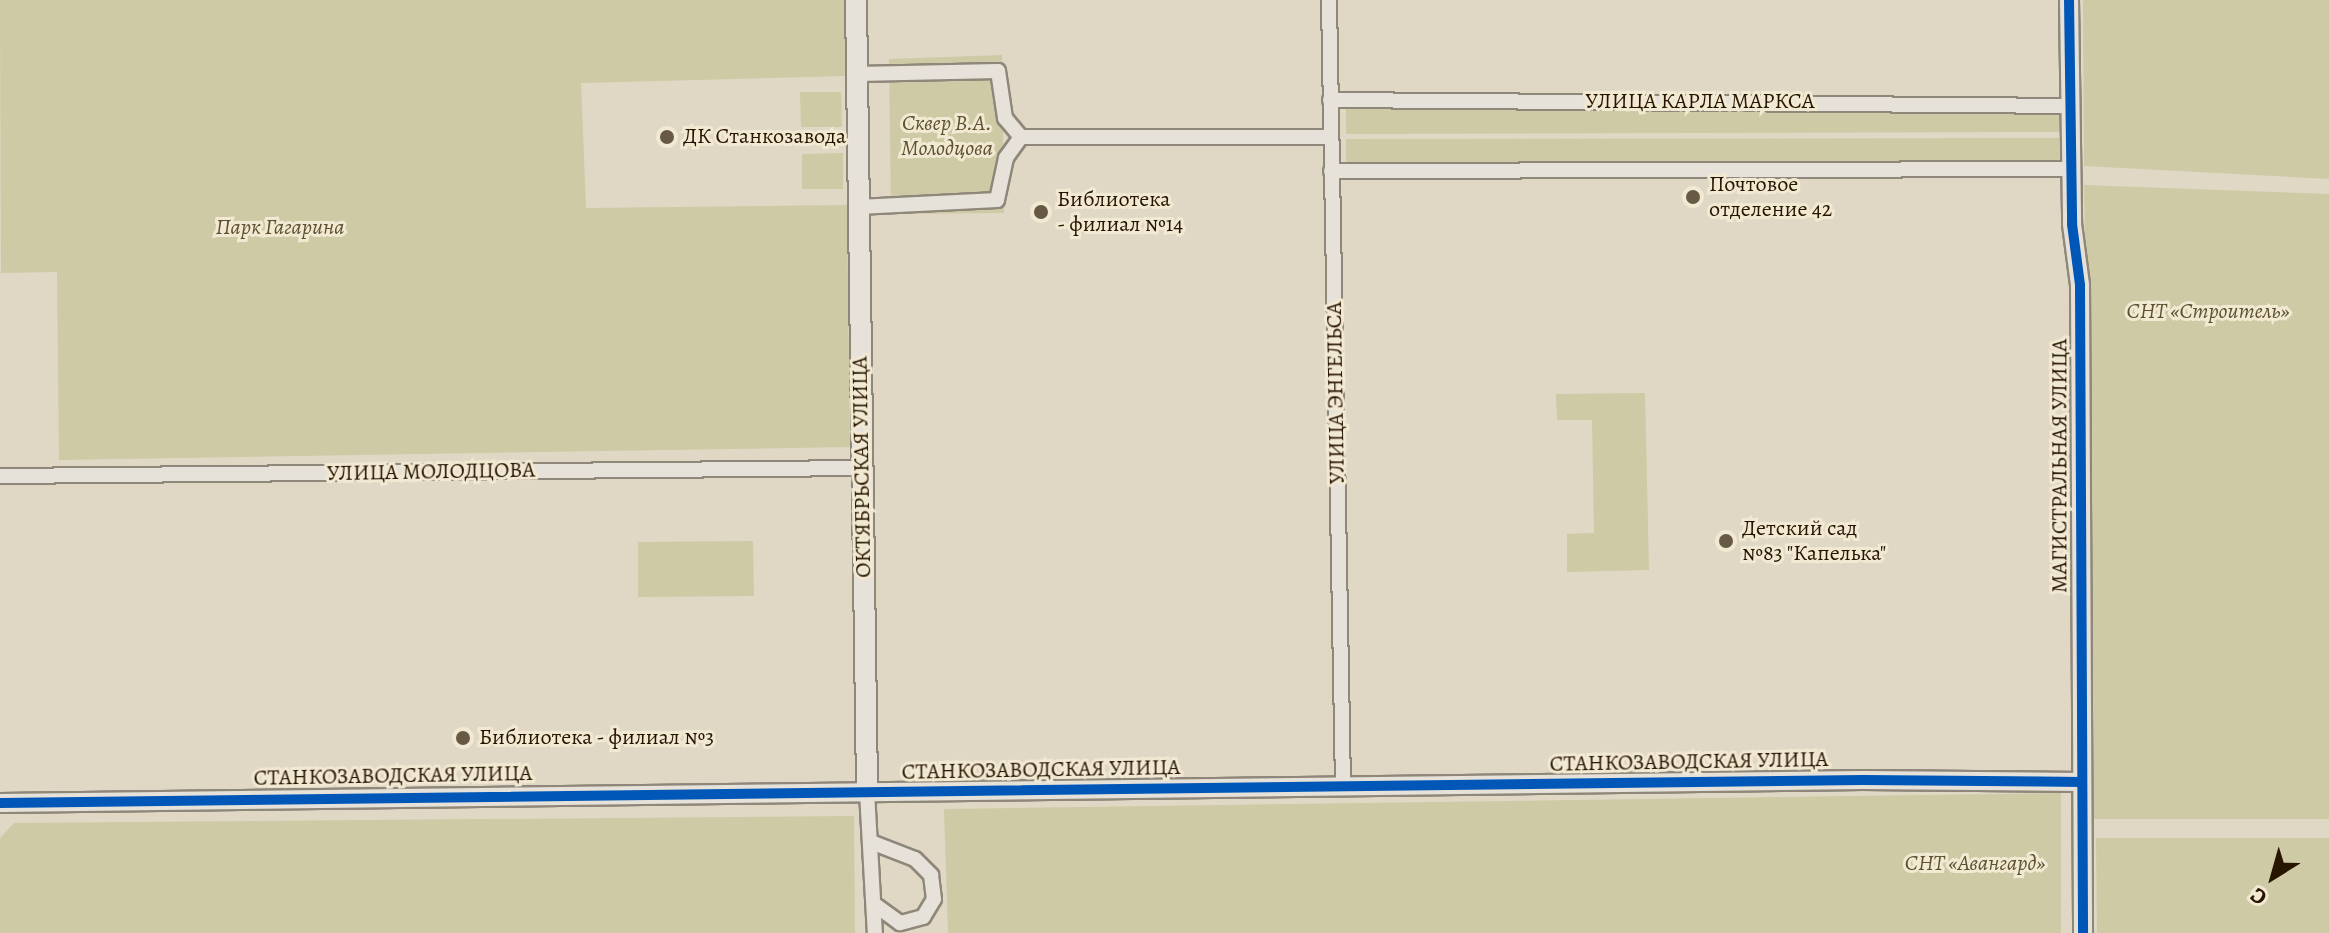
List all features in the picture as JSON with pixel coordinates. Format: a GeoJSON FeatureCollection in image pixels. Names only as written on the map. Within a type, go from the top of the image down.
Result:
{"type":"FeatureCollection","features":[{"type":"Feature","properties":{"kind":"main road","name":"ОКТЯБРЬСКАЯ УЛИЦА"},"geometry":{"type":"LineString","coordinates":[[856,0],[867,792]]}},
{"type":"Feature","properties":{"kind":"street","name":"УЛИЦА ЭНГЕЛЬСА"},"geometry":{"type":"LineString","coordinates":[[1329,0],[1343,786]]}},
{"type":"Feature","properties":{"kind":"street","name":"МАГИСТРАЛЬНАЯ УЛИЦА"},"geometry":{"type":"LineString","coordinates":[[2069,0],[2072,224],[2080,285],[2083,933]]}},
{"type":"Feature","properties":{"kind":"street"},"geometry":{"type":"LineString","coordinates":[[857,74],[998,71],[1005,118],[1021,137],[1331,137]]}},
{"type":"Feature","properties":{"kind":"street","name":"УЛИЦА КАРЛА МАРКСА"},"geometry":{"type":"LineString","coordinates":[[1330,100],[2071,106]]}},
{"type":"Feature","properties":{"kind":"street"},"geometry":{"type":"LineString","coordinates":[[858,207],[997,200],[1006,158],[1021,137]]}},
{"type":"Feature","properties":{"kind":"street"},"geometry":{"type":"LineString","coordinates":[[1331,171],[2073,169]]}},
{"type":"Feature","properties":{"kind":"street","name":"УЛИЦА МОЛОДЦОВА"},"geometry":{"type":"LineString","coordinates":[[0,476],[862,468]]}},
{"type":"Feature","properties":{"kind":"street","name":"СТАНКОЗАВОДСКАЯ УЛИЦА"},"geometry":{"type":"LineString","coordinates":[[0,803],[362,795],[1863,780],[2082,782]]}},
{"type":"Feature","properties":{"kind":"street","name":"ОКТЯБРЬСКАЯ УЛИЦА"},"geometry":{"type":"LineString","coordinates":[[867,792],[875,933]]}},
{"type":"Feature","properties":{"kind":"street"},"geometry":{"type":"LineString","coordinates":[[871,842],[915,859],[931,875],[934,899],[923,917],[900,923],[874,904]]}},
{"type":"Feature","properties":{"kind":"green space","name":"Парк Гагарина"},"geometry":{"type":"Polygon","coordinates":[[[0,0],[846,0],[847,76],[581,83],[586,208],[847,205],[850,447],[59,460],[57,272],[1,273],[0,0]]]}},
{"type":"Feature","properties":{"kind":"green space"},"geometry":{"type":"Polygon","coordinates":[[[2083,0],[2329,0],[2329,179],[2084,166],[2083,0]]]}},
{"type":"Feature","properties":{"kind":"green space","name":"Сквер В.А. Молодцова"},"geometry":{"type":"Polygon","coordinates":[[[1002,55],[1004,213],[891,214],[889,59],[1002,55]]]}},
{"type":"Feature","properties":{"kind":"green space"},"geometry":{"type":"Polygon","coordinates":[[[800,92],[841,92],[842,127],[801,127],[800,92]]]}},
{"type":"Feature","properties":{"kind":"green space"},"geometry":{"type":"Polygon","coordinates":[[[2070,106],[2070,132],[1346,134],[1346,108],[2070,106]]]}},
{"type":"Feature","properties":{"kind":"green space"},"geometry":{"type":"Polygon","coordinates":[[[2070,138],[2070,167],[1346,168],[1346,139],[2070,138]]]}},
{"type":"Feature","properties":{"kind":"green space"},"geometry":{"type":"Polygon","coordinates":[[[843,153],[843,189],[802,189],[802,154],[843,153]]]}},
{"type":"Feature","properties":{"kind":"green space","name":"СНТ «Строитель»"},"geometry":{"type":"Polygon","coordinates":[[[2084,185],[2329,194],[2329,819],[2094,819],[2084,185]]]}},
{"type":"Feature","properties":{"kind":"green space"},"geometry":{"type":"Polygon","coordinates":[[[1645,393],[1649,570],[1567,572],[1567,534],[1594,533],[1592,420],[1557,420],[1556,394],[1645,393]]]}},
{"type":"Feature","properties":{"kind":"green space"},"geometry":{"type":"Polygon","coordinates":[[[753,541],[754,596],[638,597],[638,542],[753,541]]]}},
{"type":"Feature","properties":{"kind":"green space","name":"СНТ «Авангард»"},"geometry":{"type":"Polygon","coordinates":[[[2061,793],[2061,933],[948,933],[944,809],[2061,793]]]}},
{"type":"Feature","properties":{"kind":"green space"},"geometry":{"type":"Polygon","coordinates":[[[854,816],[855,933],[0,933],[0,838],[14,823],[854,816]]]}},
{"type":"Feature","properties":{"kind":"green space"},"geometry":{"type":"Polygon","coordinates":[[[2096,838],[2329,838],[2329,933],[2097,933],[2096,838]]]}},
{"type":"Feature","properties":{"kind":"cycle path"},"geometry":{"type":"LineString","coordinates":[[2069,0],[2072,224],[2080,285],[2083,933]]}},
{"type":"Feature","properties":{"kind":"cycle path"},"geometry":{"type":"LineString","coordinates":[[0,803],[1863,780],[2082,782]]}},
{"type":"Feature","properties":{"kind":"place","name":"ДК Станкозавода"},"geometry":{"type":"Point","coordinates":[667,137]}},
{"type":"Feature","properties":{"kind":"place","name":"Почтовое отделение 42"},"geometry":{"type":"Point","coordinates":[1693,197]}},
{"type":"Feature","properties":{"kind":"place","name":"Библиотека - филиал №14"},"geometry":{"type":"Point","coordinates":[1041,212]}},
{"type":"Feature","properties":{"kind":"place","name":"Детский сад №83 \"Капелька\""},"geometry":{"type":"Point","coordinates":[1726,541]}},
{"type":"Feature","properties":{"kind":"place","name":"Библиотека - филиал №3"},"geometry":{"type":"Point","coordinates":[463,738]}}]}
